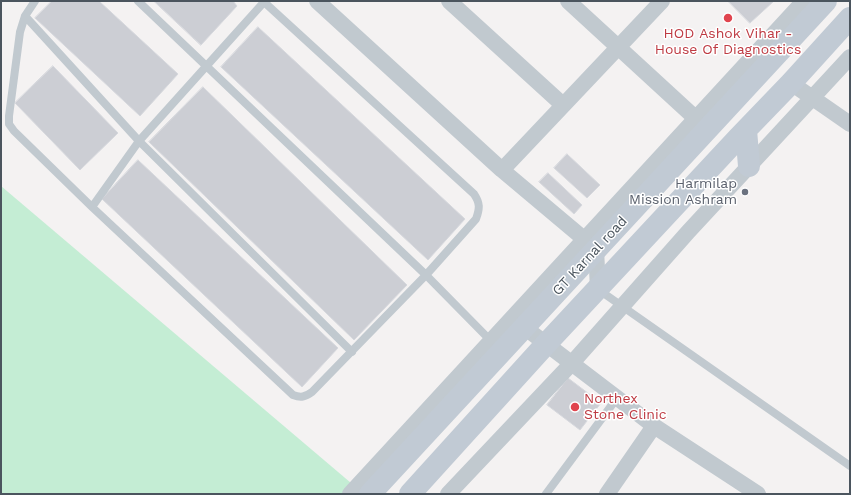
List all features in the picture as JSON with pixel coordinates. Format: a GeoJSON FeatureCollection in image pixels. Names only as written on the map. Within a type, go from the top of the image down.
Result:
{"type":"FeatureCollection","features":[{"type":"Feature","properties":{"kind":"main road","name":"GT Karnal road"},"geometry":{"type":"LineString","coordinates":[[370,494],[497,346],[524,327],[591,243],[817,2]]}},
{"type":"Feature","properties":{"kind":"main road"},"geometry":{"type":"LineString","coordinates":[[416,490],[546,344],[746,130],[792,83],[850,18]]}},
{"type":"Feature","properties":{"kind":"main road"},"geometry":{"type":"LineString","coordinates":[[746,130],[749,166]]}},
{"type":"Feature","properties":{"kind":"street"},"geometry":{"type":"LineString","coordinates":[[318,1],[502,170],[591,243],[598,289]]}},
{"type":"Feature","properties":{"kind":"street"},"geometry":{"type":"LineString","coordinates":[[449,1],[563,105]]}},
{"type":"Feature","properties":{"kind":"street"},"geometry":{"type":"LineString","coordinates":[[568,1],[702,124]]}},
{"type":"Feature","properties":{"kind":"street"},"geometry":{"type":"LineString","coordinates":[[502,170],[662,1]]}},
{"type":"Feature","properties":{"kind":"street"},"geometry":{"type":"LineString","coordinates":[[448,494],[572,363],[749,166],[850,57]]}},
{"type":"Feature","properties":{"kind":"street"},"geometry":{"type":"LineString","coordinates":[[792,83],[850,124]]}},
{"type":"Feature","properties":{"kind":"street"},"geometry":{"type":"LineString","coordinates":[[350,494],[497,346],[591,243]]}},
{"type":"Feature","properties":{"kind":"street"},"geometry":{"type":"LineString","coordinates":[[524,327],[654,426],[758,494]]}},
{"type":"Feature","properties":{"kind":"street"},"geometry":{"type":"LineString","coordinates":[[607,494],[654,426]]}},
{"type":"Feature","properties":{"kind":"lane"},"geometry":{"type":"LineString","coordinates":[[36,1],[25,16],[20,32],[8,116],[9,124],[20,137],[92,207],[293,395],[300,397],[307,396],[312,392],[426,275],[476,219],[480,209],[474,194],[264,1],[139,141],[92,207]]}},
{"type":"Feature","properties":{"kind":"lane"},"geometry":{"type":"LineString","coordinates":[[138,1],[426,275],[497,346]]}},
{"type":"Feature","properties":{"kind":"lane"},"geometry":{"type":"LineString","coordinates":[[25,16],[139,141],[352,352]]}},
{"type":"Feature","properties":{"kind":"lane"},"geometry":{"type":"LineString","coordinates":[[598,289],[850,466]]}},
{"type":"Feature","properties":{"kind":"lane"},"geometry":{"type":"LineString","coordinates":[[546,494],[617,398]]}},
{"type":"Feature","properties":{"kind":"green space"},"geometry":{"type":"Polygon","coordinates":[[[1,186],[364,494],[1,494],[1,186]]]}},
{"type":"Feature","properties":{"kind":"building"},"geometry":{"type":"Polygon","coordinates":[[[52,1],[99,1],[178,74],[140,116],[35,18],[52,1]]]}},
{"type":"Feature","properties":{"kind":"building"},"geometry":{"type":"Polygon","coordinates":[[[154,1],[233,1],[237,6],[201,45],[154,1]]]}},
{"type":"Feature","properties":{"kind":"building"},"geometry":{"type":"Polygon","coordinates":[[[728,1],[774,1],[750,23],[728,1]]]}},
{"type":"Feature","properties":{"kind":"building"},"geometry":{"type":"Polygon","coordinates":[[[258,27],[465,219],[428,260],[221,67],[258,27]]]}},
{"type":"Feature","properties":{"kind":"building"},"geometry":{"type":"Polygon","coordinates":[[[53,66],[118,133],[80,170],[15,103],[53,66]]]}},
{"type":"Feature","properties":{"kind":"building"},"geometry":{"type":"Polygon","coordinates":[[[203,87],[407,285],[354,340],[149,142],[203,87]]]}},
{"type":"Feature","properties":{"kind":"building"},"geometry":{"type":"Polygon","coordinates":[[[567,154],[600,185],[587,198],[554,168],[567,154]]]}},
{"type":"Feature","properties":{"kind":"building"},"geometry":{"type":"Polygon","coordinates":[[[138,160],[338,348],[302,387],[102,199],[138,160]]]}},
{"type":"Feature","properties":{"kind":"building"},"geometry":{"type":"Polygon","coordinates":[[[548,173],[582,205],[574,214],[539,182],[548,173]]]}},
{"type":"Feature","properties":{"kind":"building"},"geometry":{"type":"Polygon","coordinates":[[[568,378],[601,403],[580,430],[547,405],[568,378]]]}},
{"type":"Feature","properties":{"kind":"place","name":"HOD Ashok Vihar - House Of Diagnostics"},"geometry":{"type":"Point","coordinates":[728,18]}},
{"type":"Feature","properties":{"kind":"place","name":"Harmilap Mission Ashram"},"geometry":{"type":"Point","coordinates":[745,192]}},
{"type":"Feature","properties":{"kind":"place","name":"Northex Stone Clinic"},"geometry":{"type":"Point","coordinates":[575,407]}}]}
